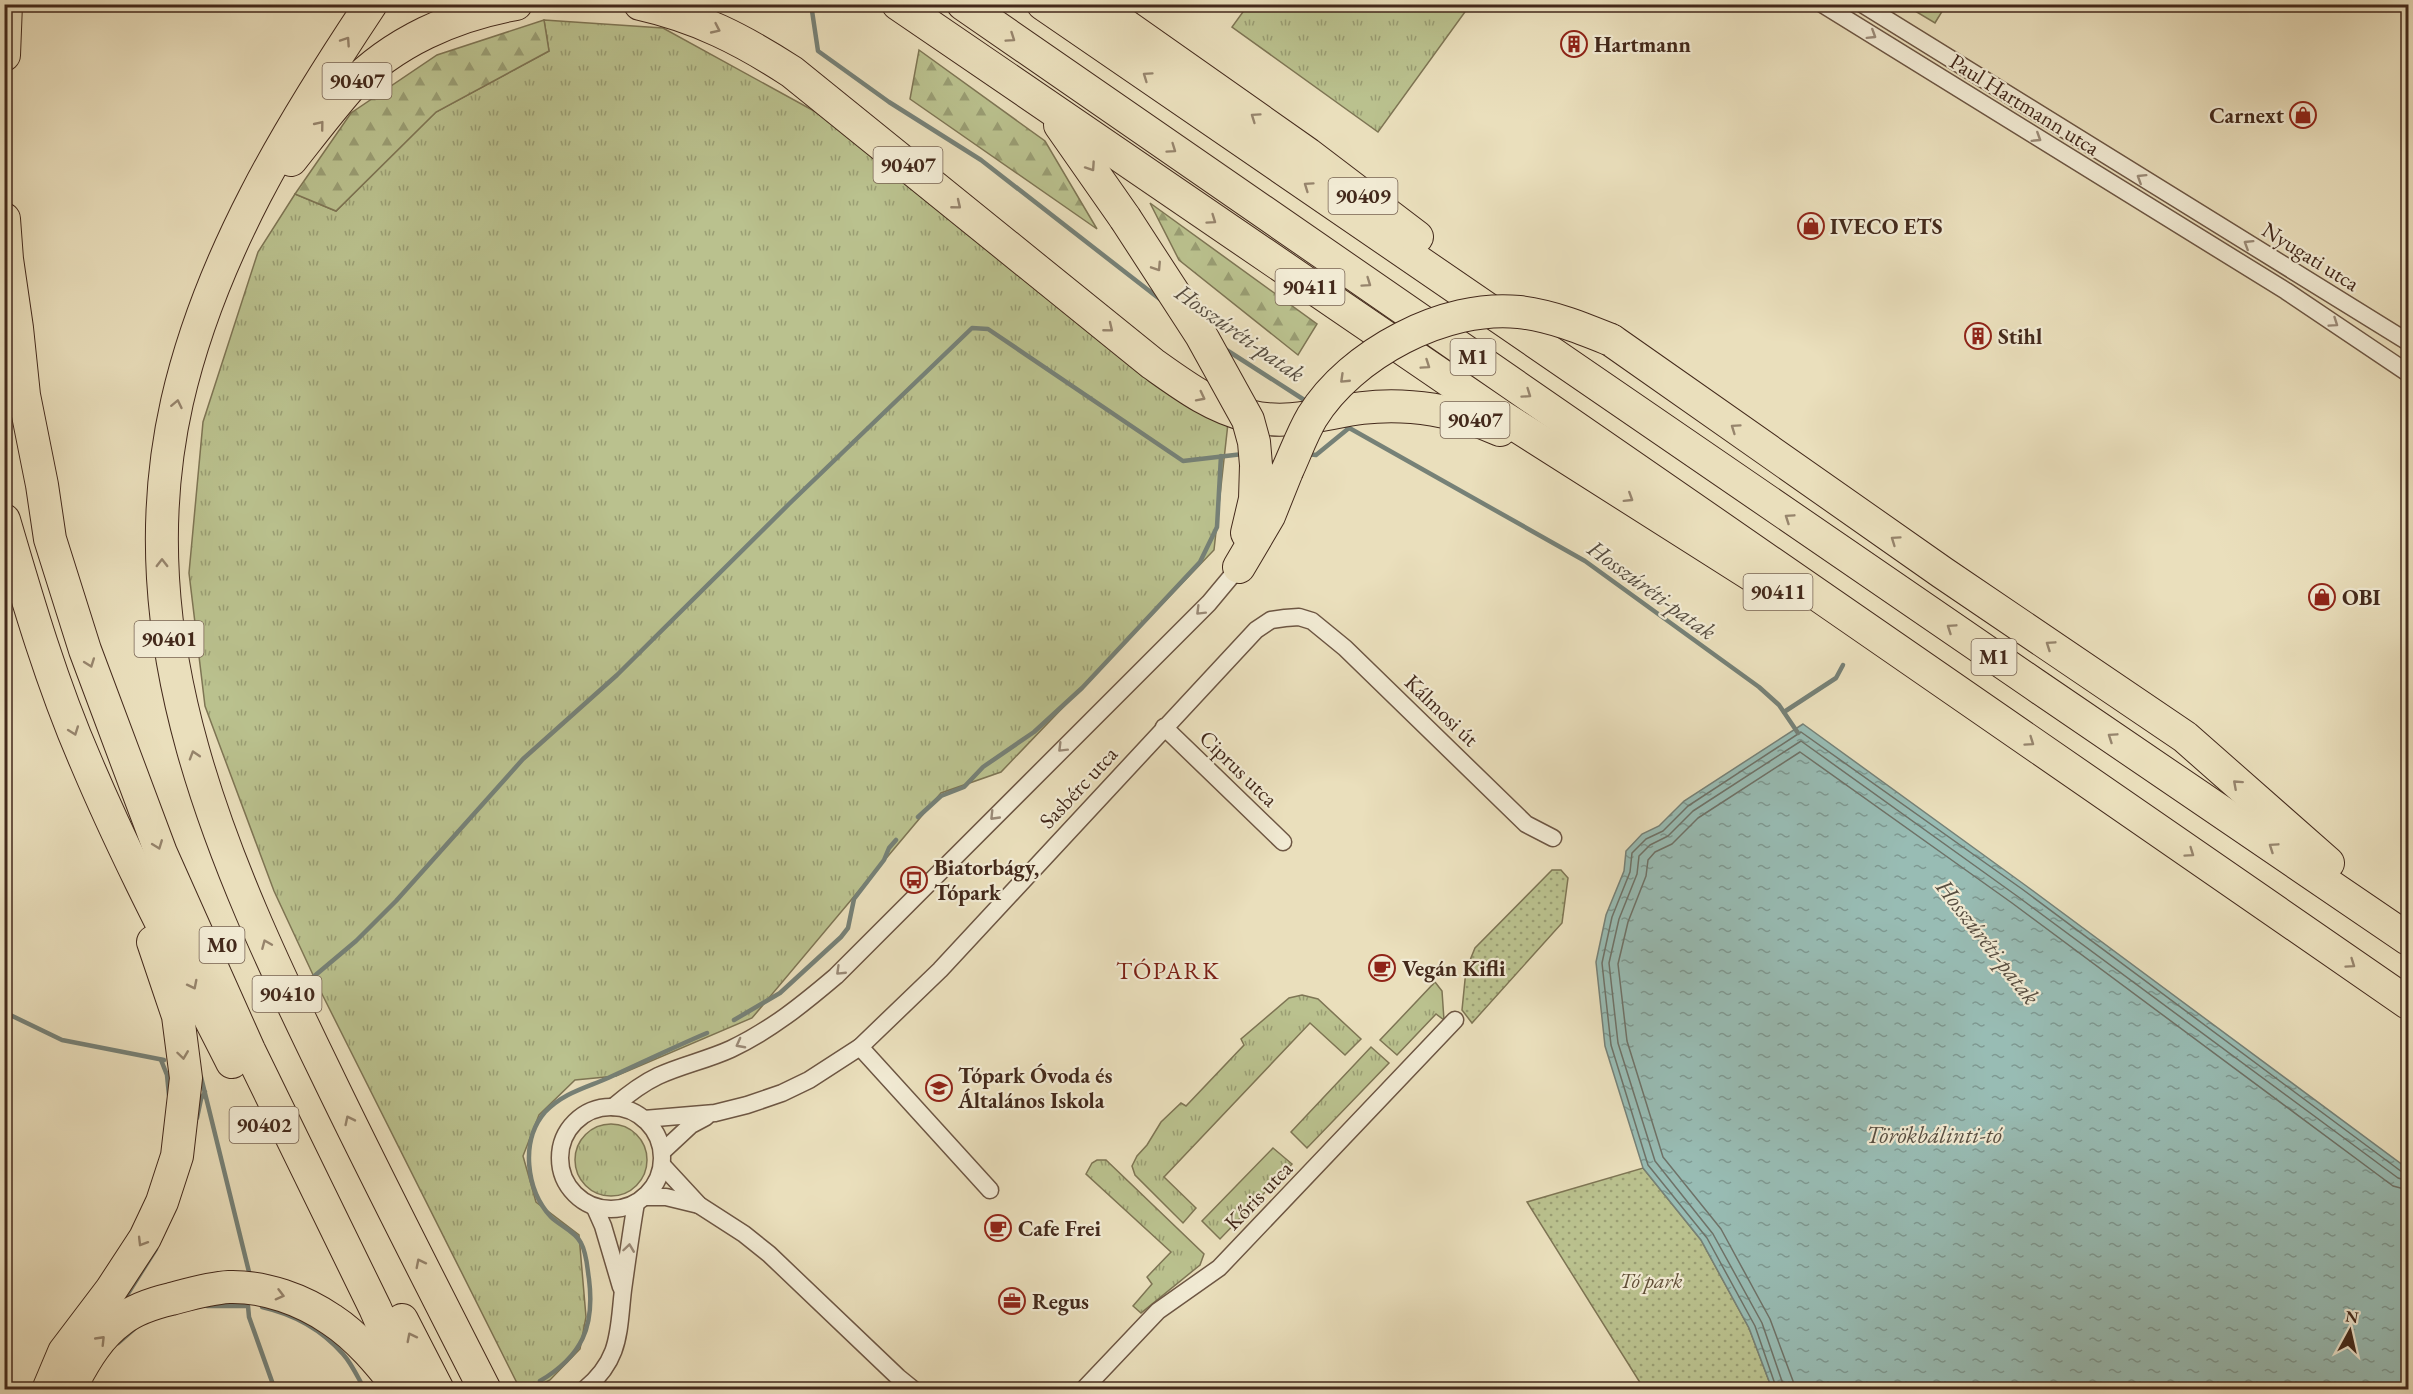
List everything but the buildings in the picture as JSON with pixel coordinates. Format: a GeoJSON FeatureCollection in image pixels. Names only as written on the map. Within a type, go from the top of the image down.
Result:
{"type":"FeatureCollection","features":[{"type":"Feature","properties":{"kind":"highway"},"geometry":{"type":"LineString","coordinates":[[4,55],[6,4]]}},
{"type":"Feature","properties":{"kind":"highway","name":"90401"},"geometry":{"type":"LineString","coordinates":[[211,811],[182,712],[171,655],[162,577],[162,521],[167,462],[177,403],[208,301],[243,219],[303,108],[371,4]]}},
{"type":"Feature","properties":{"kind":"highway","name":"90407"},"geometry":{"type":"LineString","coordinates":[[243,219],[349,88],[366,73],[427,31],[475,14],[516,4]]}},
{"type":"Feature","properties":{"kind":"highway","name":"90407"},"geometry":{"type":"LineString","coordinates":[[640,4],[695,19],[761,52],[792,72],[1194,394],[1223,408],[1250,417],[1289,419],[1317,417],[1362,408],[1420,408],[1453,413],[1483,422],[1580,467]]}},
{"type":"Feature","properties":{"kind":"highway","name":"90411"},"geometry":{"type":"LineString","coordinates":[[898,4],[1308,286],[1580,467],[1811,612],[1982,709]]}},
{"type":"Feature","properties":{"kind":"highway","name":"M1"},"geometry":{"type":"LineString","coordinates":[[963,4],[2409,1003]]}},
{"type":"Feature","properties":{"kind":"highway","name":"M1"},"geometry":{"type":"LineString","coordinates":[[1043,4],[1582,373],[1740,484],[2409,939]]}},
{"type":"Feature","properties":{"kind":"highway","name":"90409"},"geometry":{"type":"LineString","coordinates":[[1095,4],[1308,154],[1527,322],[1582,373]]}},
{"type":"Feature","properties":{"kind":"highway"},"geometry":{"type":"LineString","coordinates":[[1043,103],[1073,141],[1125,218],[1200,335],[1248,420],[1254,442],[1255,499],[1239,567]]}},
{"type":"Feature","properties":{"kind":"highway","name":"M0"},"geometry":{"type":"LineString","coordinates":[[4,219],[24,395],[50,539],[85,650],[161,854],[249,1050],[415,1389]]}},
{"type":"Feature","properties":{"kind":"highway"},"geometry":{"type":"LineString","coordinates":[[1239,567],[1269,516],[1312,417],[1332,391],[1356,368],[1398,340],[1446,320],[1480,312],[1518,312],[1567,322],[1611,340],[1943,573],[2185,737],[2409,932]]}},
{"type":"Feature","properties":{"kind":"highway","name":"90402"},"geometry":{"type":"LineString","coordinates":[[4,520],[35,625],[81,751],[129,858],[252,1102],[354,1295],[415,1389]]}},
{"type":"Feature","properties":{"kind":"highway","name":"90410"},"geometry":{"type":"LineString","coordinates":[[211,811],[286,991],[374,1173],[485,1389]]}},
{"type":"Feature","properties":{"kind":"highway"},"geometry":{"type":"LineString","coordinates":[[48,1389],[64,1352],[111,1290],[145,1238],[162,1202],[177,1156],[186,1078],[178,1016],[162,966],[134,894],[129,858]]}},
{"type":"Feature","properties":{"kind":"highway"},"geometry":{"type":"LineString","coordinates":[[70,1389],[88,1353],[121,1320],[149,1305],[194,1292],[229,1287],[260,1290],[292,1298],[333,1320],[375,1358],[415,1389]]}},
{"type":"Feature","properties":{"kind":"street","name":"Paul Hartmann utca"},"geometry":{"type":"LineString","coordinates":[[1822,4],[2204,241]]}},
{"type":"Feature","properties":{"kind":"street","name":"Paul Hartmann utca"},"geometry":{"type":"LineString","coordinates":[[1862,4],[2191,208]]}},
{"type":"Feature","properties":{"kind":"street","name":"Nyugati utca"},"geometry":{"type":"LineString","coordinates":[[2191,208],[2409,342]]}},
{"type":"Feature","properties":{"kind":"street","name":"Nyugati utca"},"geometry":{"type":"LineString","coordinates":[[2204,241],[2286,291],[2409,373]]}},
{"type":"Feature","properties":{"kind":"street"},"geometry":{"type":"LineString","coordinates":[[612,1107],[641,1085],[659,1076],[706,1060],[765,1031],[790,1014],[828,982],[1209,603],[1239,567]]}},
{"type":"Feature","properties":{"kind":"street","name":"Sasbérc utca"},"geometry":{"type":"LineString","coordinates":[[662,1159],[691,1125],[715,1113],[782,1093],[809,1080],[860,1047],[948,962],[1256,630],[1271,620],[1299,617]]}},
{"type":"Feature","properties":{"kind":"street","name":"Kálmosi út"},"geometry":{"type":"LineString","coordinates":[[1299,617],[1312,621],[1345,648],[1526,824],[1552,838]]}},
{"type":"Feature","properties":{"kind":"street","name":"Ciprus utca"},"geometry":{"type":"LineString","coordinates":[[1164,727],[1283,842]]}},
{"type":"Feature","properties":{"kind":"street","name":"Kőris utca"},"geometry":{"type":"LineString","coordinates":[[1083,1389],[1158,1311],[1219,1268],[1455,1020]]}},
{"type":"Feature","properties":{"kind":"street"},"geometry":{"type":"LineString","coordinates":[[860,1047],[990,1190]]}},
{"type":"Feature","properties":{"kind":"street"},"geometry":{"type":"LineString","coordinates":[[584,1389],[611,1358],[619,1336],[623,1293],[640,1200],[659,1177],[662,1159],[656,1134],[644,1119],[629,1110],[612,1107],[596,1109],[581,1116],[569,1127],[560,1150],[561,1174],[569,1189],[580,1200],[595,1208],[609,1210],[623,1209],[640,1200],[666,1197],[699,1205],[729,1223],[769,1254],[901,1383],[914,1389]]}},
{"type":"Feature","properties":{"kind":"street","name":"Sasbérc utca"},"geometry":{"type":"LineString","coordinates":[[644,1119],[715,1113]]}},
{"type":"Feature","properties":{"kind":"street"},"geometry":{"type":"LineString","coordinates":[[662,1159],[699,1205]]}},
{"type":"Feature","properties":{"kind":"street"},"geometry":{"type":"LineString","coordinates":[[595,1208],[603,1226],[623,1293]]}},
{"type":"Feature","properties":{"kind":"green space"},"geometry":{"type":"Polygon","coordinates":[[[1248,5],[1470,5],[1378,132],[1232,27],[1248,5]]]}},
{"type":"Feature","properties":{"kind":"green space"},"geometry":{"type":"Polygon","coordinates":[[[1905,5],[1946,5],[1935,23],[1905,5]]]}},
{"type":"Feature","properties":{"kind":"green space"},"geometry":{"type":"Polygon","coordinates":[[[544,20],[663,28],[825,117],[1228,423],[1214,550],[1001,772],[941,793],[752,1018],[616,1076],[575,1080],[539,1115],[523,1156],[536,1202],[579,1235],[586,1317],[580,1349],[550,1380],[532,1389],[520,1389],[321,992],[274,891],[205,706],[189,573],[203,422],[258,252],[295,194],[336,211],[436,112],[549,51],[544,20]]]}},
{"type":"Feature","properties":{"kind":"green space"},"geometry":{"type":"Polygon","coordinates":[[[544,20],[549,51],[436,112],[336,211],[295,194],[351,113],[437,55],[544,20]]]}},
{"type":"Feature","properties":{"kind":"green space"},"geometry":{"type":"Polygon","coordinates":[[[919,50],[1045,141],[1097,229],[910,99],[919,50]]]}},
{"type":"Feature","properties":{"kind":"green space"},"geometry":{"type":"Polygon","coordinates":[[[1150,203],[1317,324],[1298,355],[1179,260],[1150,203]]]}},
{"type":"Feature","properties":{"kind":"green space"},"geometry":{"type":"Polygon","coordinates":[[[1552,870],[1561,870],[1568,878],[1562,923],[1472,1023],[1462,1010],[1466,970],[1475,948],[1552,870]]]}},
{"type":"Feature","properties":{"kind":"green space"},"geometry":{"type":"Polygon","coordinates":[[[1435,982],[1442,991],[1444,1020],[1436,1014],[1397,1055],[1380,1040],[1435,982]]]}},
{"type":"Feature","properties":{"kind":"green space"},"geometry":{"type":"Polygon","coordinates":[[[1302,995],[1318,999],[1361,1039],[1345,1055],[1310,1023],[1164,1177],[1196,1208],[1183,1223],[1135,1175],[1132,1166],[1137,1156],[1147,1145],[1161,1122],[1181,1103],[1186,1106],[1244,1045],[1241,1039],[1289,998],[1302,995]]]}},
{"type":"Feature","properties":{"kind":"green space"},"geometry":{"type":"Polygon","coordinates":[[[1371,1047],[1389,1063],[1307,1148],[1291,1132],[1371,1047]]]}},
{"type":"Feature","properties":{"kind":"green space"},"geometry":{"type":"Polygon","coordinates":[[[618,1124],[637,1134],[645,1146],[647,1160],[645,1174],[637,1186],[625,1194],[604,1196],[585,1186],[577,1174],[575,1153],[585,1134],[597,1126],[618,1124]]]}},
{"type":"Feature","properties":{"kind":"green space"},"geometry":{"type":"Polygon","coordinates":[[[1273,1148],[1292,1164],[1220,1239],[1202,1221],[1273,1148]]]}},
{"type":"Feature","properties":{"kind":"green space"},"geometry":{"type":"Polygon","coordinates":[[[1097,1160],[1106,1160],[1204,1254],[1200,1265],[1141,1313],[1133,1306],[1152,1284],[1147,1277],[1171,1252],[1086,1174],[1092,1163],[1097,1160]]]}},
{"type":"Feature","properties":{"kind":"green space","name":"Tó park"},"geometry":{"type":"Polygon","coordinates":[[[1643,1168],[1701,1240],[1749,1328],[1772,1389],[1644,1389],[1527,1202],[1643,1168]]]}},
{"type":"Feature","properties":{"kind":"water","name":"Törökbálinti-tó"},"geometry":{"type":"Polygon","coordinates":[[[1803,724],[2025,885],[2408,1169],[2408,1389],[1772,1389],[1749,1328],[1701,1240],[1643,1168],[1605,1046],[1596,962],[1606,915],[1624,871],[1626,851],[1642,834],[1659,826],[1684,801],[1803,724]]]}},
{"type":"Feature","properties":{"kind":"waterway","name":"Hosszúréti-patak"},"geometry":{"type":"LineString","coordinates":[[811,4],[818,51],[889,102],[981,160],[1161,300]]}},
{"type":"Feature","properties":{"kind":"waterway"},"geometry":{"type":"LineString","coordinates":[[312,978],[356,941],[396,901],[523,759],[617,675],[789,504],[972,328],[988,329],[1183,461],[1243,454]]}},
{"type":"Feature","properties":{"kind":"waterway","name":"Hosszúréti-patak"},"geometry":{"type":"LineString","coordinates":[[1225,349],[1309,403]]}},
{"type":"Feature","properties":{"kind":"waterway","name":"Hosszúréti-patak"},"geometry":{"type":"LineString","coordinates":[[1344,425],[1585,561],[1759,687],[1779,705],[1798,733]]}},
{"type":"Feature","properties":{"kind":"waterway"},"geometry":{"type":"LineString","coordinates":[[1306,454],[1316,455],[1349,428]]}},
{"type":"Feature","properties":{"kind":"waterway"},"geometry":{"type":"LineString","coordinates":[[918,817],[941,796],[964,787],[983,767],[1034,732],[1082,688],[1200,562],[1217,527],[1221,456]]}},
{"type":"Feature","properties":{"kind":"waterway"},"geometry":{"type":"LineString","coordinates":[[1784,712],[1836,678],[1843,665]]}},
{"type":"Feature","properties":{"kind":"waterway"},"geometry":{"type":"LineString","coordinates":[[734,1020],[780,993],[841,937],[848,928],[854,899],[884,860],[889,848],[896,840]]}},
{"type":"Feature","properties":{"kind":"waterway"},"geometry":{"type":"LineString","coordinates":[[4,1012],[62,1040],[164,1060]]}},
{"type":"Feature","properties":{"kind":"waterway"},"geometry":{"type":"LineString","coordinates":[[540,1381],[566,1361],[576,1350],[587,1326],[590,1296],[587,1261],[581,1243],[575,1235],[551,1217],[536,1193],[529,1165],[529,1151],[537,1124],[552,1105],[567,1096],[707,1033]]}},
{"type":"Feature","properties":{"kind":"waterway"},"geometry":{"type":"LineString","coordinates":[[161,1060],[167,1075],[169,1095]]}},
{"type":"Feature","properties":{"kind":"waterway"},"geometry":{"type":"LineString","coordinates":[[201,1077],[250,1276]]}},
{"type":"Feature","properties":{"kind":"waterway"},"geometry":{"type":"LineString","coordinates":[[197,1118],[205,1092]]}},
{"type":"Feature","properties":{"kind":"waterway"},"geometry":{"type":"LineString","coordinates":[[122,1303],[156,1249]]}},
{"type":"Feature","properties":{"kind":"waterway"},"geometry":{"type":"LineString","coordinates":[[207,1306],[248,1306],[249,1317],[275,1390]]}},
{"type":"Feature","properties":{"kind":"waterway"},"geometry":{"type":"LineString","coordinates":[[262,1307],[306,1324],[335,1345],[346,1358],[365,1390]]}},
{"type":"Feature","properties":{"kind":"waterway"},"geometry":{"type":"LineString","coordinates":[[118,1343],[134,1329]]}},
{"type":"Feature","properties":{"kind":"waterway"},"geometry":{"type":"LineString","coordinates":[[534,1384],[536,1390]]}},
{"type":"Feature","properties":{"kind":"place","name":"Hartmann"},"geometry":{"type":"Point","coordinates":[1574,44]}},
{"type":"Feature","properties":{"kind":"place","name":"Carnext"},"geometry":{"type":"Point","coordinates":[2303,115]}},
{"type":"Feature","properties":{"kind":"place","name":"IVECO ETS"},"geometry":{"type":"Point","coordinates":[1811,226]}},
{"type":"Feature","properties":{"kind":"place","name":"Stihl"},"geometry":{"type":"Point","coordinates":[1978,336]}},
{"type":"Feature","properties":{"kind":"place","name":"OBI"},"geometry":{"type":"Point","coordinates":[2322,597]}},
{"type":"Feature","properties":{"kind":"place","name":"Biatorbágy, Tópark"},"geometry":{"type":"Point","coordinates":[914,880]}},
{"type":"Feature","properties":{"kind":"place","name":"Vegán Kifli"},"geometry":{"type":"Point","coordinates":[1382,968]}},
{"type":"Feature","properties":{"kind":"place","name":"Tópark Óvoda és Általános Iskola"},"geometry":{"type":"Point","coordinates":[939,1088]}},
{"type":"Feature","properties":{"kind":"place","name":"Cafe Frei"},"geometry":{"type":"Point","coordinates":[998,1228]}},
{"type":"Feature","properties":{"kind":"place","name":"Regus"},"geometry":{"type":"Point","coordinates":[1012,1301]}},
{"type":"Feature","properties":{"kind":"district","name":"TÓPARK"},"geometry":{"type":"Point","coordinates":[1168,971]}}]}
